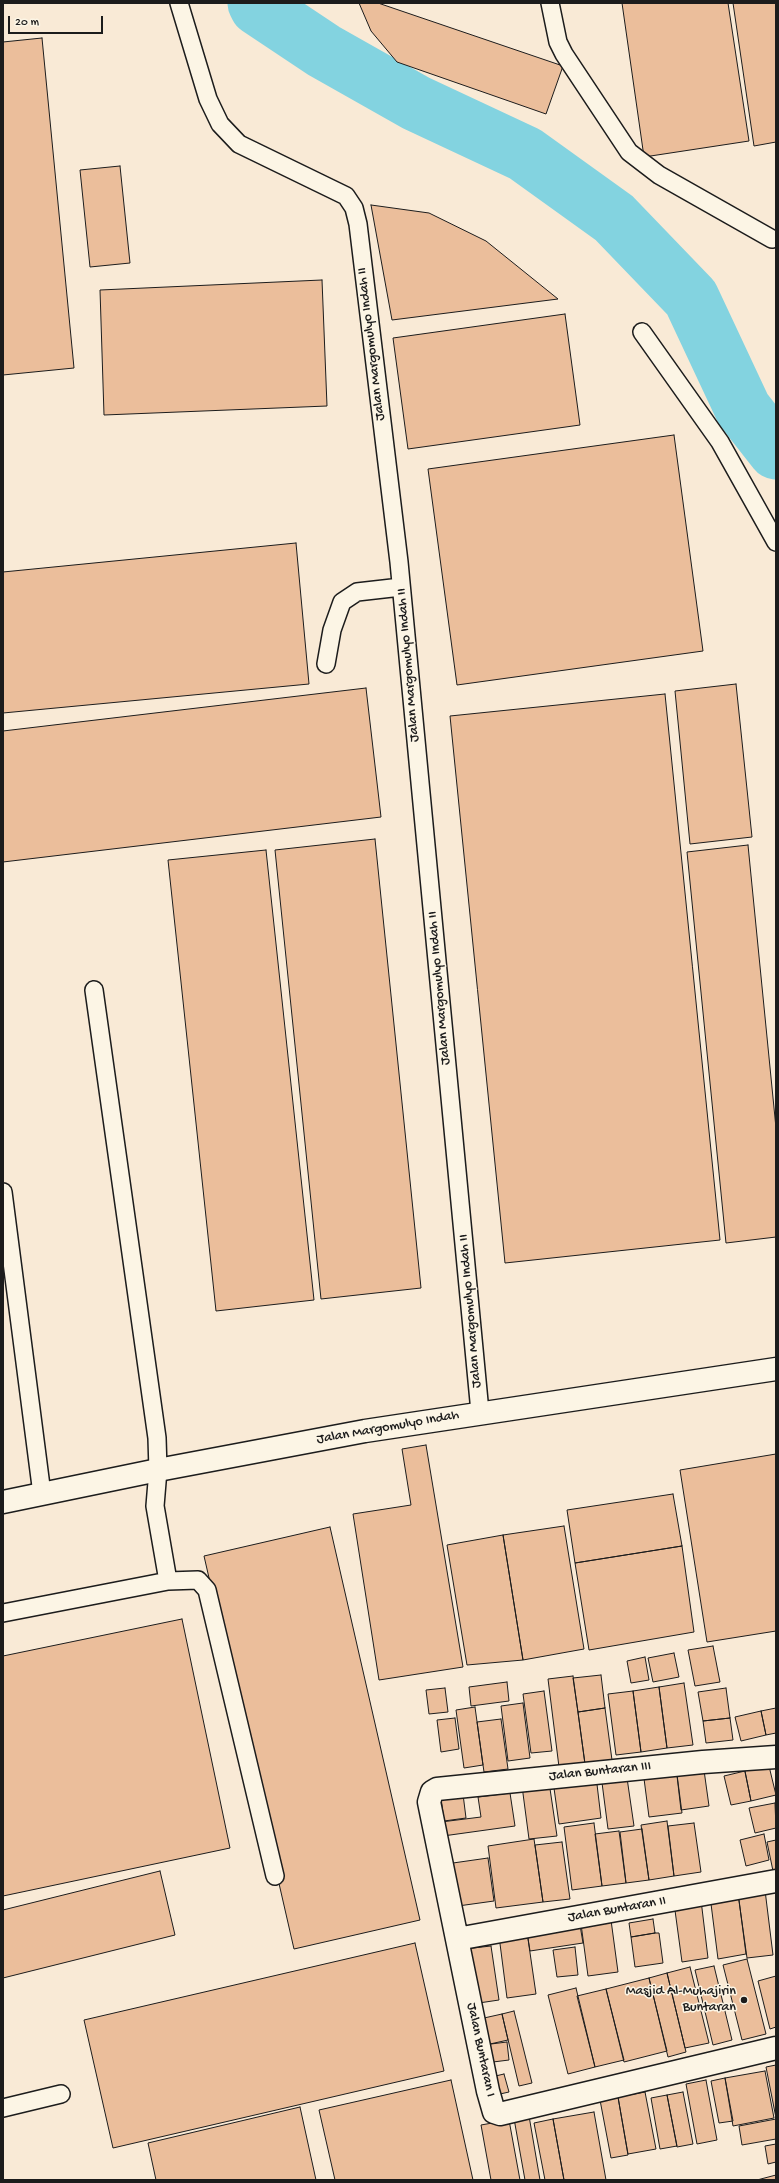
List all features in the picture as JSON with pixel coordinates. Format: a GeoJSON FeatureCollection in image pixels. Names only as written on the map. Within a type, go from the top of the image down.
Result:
{"type":"FeatureCollection","features":[{"type":"Feature","properties":{"kind":"street","name":"Jalan Margomulyo Indah"},"geometry":{"type":"LineString","coordinates":[[3,1502],[158,1470],[364,1431],[480,1412],[776,1369]]}},
{"type":"Feature","properties":{"kind":"street","name":"Jalan Buntaran III"},"geometry":{"type":"LineString","coordinates":[[430,1798],[432,1792],[437,1789],[703,1762],[776,1757]]}},
{"type":"Feature","properties":{"kind":"street","name":"Jalan Buntaran I"},"geometry":{"type":"LineString","coordinates":[[430,1798],[429,1802],[457,1940],[488,2091],[494,2112],[500,2114],[776,2048]]}},
{"type":"Feature","properties":{"kind":"street","name":"Jalan Buntaran II"},"geometry":{"type":"LineString","coordinates":[[457,1940],[776,1881]]}},
{"type":"Feature","properties":{"kind":"lane","name":"Jalan Margomulyo Indah II"},"geometry":{"type":"LineString","coordinates":[[179,3],[208,99],[220,124],[239,144],[346,196],[354,208],[401,586],[480,1412]]}},
{"type":"Feature","properties":{"kind":"lane"},"geometry":{"type":"LineString","coordinates":[[550,3],[558,42],[564,54],[629,152],[659,174],[772,239]]}},
{"type":"Feature","properties":{"kind":"lane"},"geometry":{"type":"LineString","coordinates":[[642,332],[720,442],[776,542]]}},
{"type":"Feature","properties":{"kind":"lane"},"geometry":{"type":"LineString","coordinates":[[326,664],[332,630],[342,602],[356,592],[401,586]]}},
{"type":"Feature","properties":{"kind":"lane"},"geometry":{"type":"LineString","coordinates":[[94,990],[157,1438],[158,1470],[155,1506],[168,1581]]}},
{"type":"Feature","properties":{"kind":"lane"},"geometry":{"type":"LineString","coordinates":[[3,1192],[42,1494]]}},
{"type":"Feature","properties":{"kind":"lane"},"geometry":{"type":"LineString","coordinates":[[3,1613],[168,1581],[198,1580],[207,1590],[275,1876]]}},
{"type":"Feature","properties":{"kind":"lane"},"geometry":{"type":"LineString","coordinates":[[3,2108],[62,2094]]}},
{"type":"Feature","properties":{"kind":"building"},"geometry":{"type":"Polygon","coordinates":[[[359,3],[378,3],[563,66],[546,114],[397,62],[371,31],[359,3]]]}},
{"type":"Feature","properties":{"kind":"building"},"geometry":{"type":"Polygon","coordinates":[[[622,3],[728,3],[749,141],[644,157],[622,3]]]}},
{"type":"Feature","properties":{"kind":"building"},"geometry":{"type":"Polygon","coordinates":[[[733,3],[776,3],[776,142],[754,146],[733,3]]]}},
{"type":"Feature","properties":{"kind":"building"},"geometry":{"type":"Polygon","coordinates":[[[42,38],[74,368],[3,375],[3,42],[42,38]]]}},
{"type":"Feature","properties":{"kind":"building"},"geometry":{"type":"Polygon","coordinates":[[[120,166],[130,263],[90,267],[80,170],[120,166]]]}},
{"type":"Feature","properties":{"kind":"building"},"geometry":{"type":"Polygon","coordinates":[[[371,205],[429,213],[486,241],[558,299],[392,320],[371,205]]]}},
{"type":"Feature","properties":{"kind":"building"},"geometry":{"type":"Polygon","coordinates":[[[322,280],[327,406],[104,415],[100,290],[322,280]]]}},
{"type":"Feature","properties":{"kind":"building"},"geometry":{"type":"Polygon","coordinates":[[[565,314],[580,425],[408,449],[393,338],[565,314]]]}},
{"type":"Feature","properties":{"kind":"building"},"geometry":{"type":"Polygon","coordinates":[[[674,435],[703,651],[457,685],[428,469],[674,435]]]}},
{"type":"Feature","properties":{"kind":"building"},"geometry":{"type":"Polygon","coordinates":[[[296,543],[309,684],[3,713],[3,572],[296,543]]]}},
{"type":"Feature","properties":{"kind":"building"},"geometry":{"type":"Polygon","coordinates":[[[736,684],[752,837],[690,844],[675,691],[736,684]]]}},
{"type":"Feature","properties":{"kind":"building"},"geometry":{"type":"Polygon","coordinates":[[[366,688],[381,817],[3,862],[3,731],[366,688]]]}},
{"type":"Feature","properties":{"kind":"building"},"geometry":{"type":"Polygon","coordinates":[[[665,694],[720,1240],[505,1263],[450,716],[665,694]]]}},
{"type":"Feature","properties":{"kind":"building"},"geometry":{"type":"Polygon","coordinates":[[[375,839],[421,1288],[321,1299],[275,850],[375,839]]]}},
{"type":"Feature","properties":{"kind":"building"},"geometry":{"type":"Polygon","coordinates":[[[748,845],[776,1128],[776,1237],[726,1243],[687,852],[748,845]]]}},
{"type":"Feature","properties":{"kind":"building"},"geometry":{"type":"Polygon","coordinates":[[[266,850],[314,1300],[216,1311],[168,860],[266,850]]]}},
{"type":"Feature","properties":{"kind":"building"},"geometry":{"type":"Polygon","coordinates":[[[426,1445],[463,1667],[379,1680],[353,1514],[411,1505],[402,1449],[426,1445]]]}},
{"type":"Feature","properties":{"kind":"building"},"geometry":{"type":"Polygon","coordinates":[[[776,1454],[776,1631],[707,1642],[680,1470],[776,1454]]]}},
{"type":"Feature","properties":{"kind":"building"},"geometry":{"type":"Polygon","coordinates":[[[673,1494],[682,1546],[575,1563],[567,1510],[673,1494]]]}},
{"type":"Feature","properties":{"kind":"building"},"geometry":{"type":"Polygon","coordinates":[[[564,1526],[584,1649],[523,1660],[503,1535],[564,1526]]]}},
{"type":"Feature","properties":{"kind":"building"},"geometry":{"type":"Polygon","coordinates":[[[330,1527],[420,1920],[294,1949],[204,1556],[330,1527]]]}},
{"type":"Feature","properties":{"kind":"building"},"geometry":{"type":"Polygon","coordinates":[[[503,1535],[523,1660],[467,1665],[447,1545],[503,1535]]]}},
{"type":"Feature","properties":{"kind":"building"},"geometry":{"type":"Polygon","coordinates":[[[682,1546],[694,1632],[589,1650],[575,1563],[682,1546]]]}},
{"type":"Feature","properties":{"kind":"building"},"geometry":{"type":"Polygon","coordinates":[[[182,1619],[230,1848],[3,1896],[3,1656],[182,1619]]]}},
{"type":"Feature","properties":{"kind":"building"},"geometry":{"type":"Polygon","coordinates":[[[713,1646],[720,1682],[695,1686],[688,1650],[713,1646]]]}},
{"type":"Feature","properties":{"kind":"building"},"geometry":{"type":"Polygon","coordinates":[[[674,1653],[679,1677],[653,1682],[648,1658],[674,1653]]]}},
{"type":"Feature","properties":{"kind":"building"},"geometry":{"type":"Polygon","coordinates":[[[645,1657],[649,1680],[631,1683],[627,1661],[645,1657]]]}},
{"type":"Feature","properties":{"kind":"building"},"geometry":{"type":"Polygon","coordinates":[[[601,1675],[605,1708],[578,1712],[573,1678],[601,1675]]]}},
{"type":"Feature","properties":{"kind":"building"},"geometry":{"type":"Polygon","coordinates":[[[573,1676],[585,1764],[559,1767],[548,1679],[573,1676]]]}},
{"type":"Feature","properties":{"kind":"building"},"geometry":{"type":"Polygon","coordinates":[[[507,1682],[509,1701],[471,1706],[469,1687],[507,1682]]]}},
{"type":"Feature","properties":{"kind":"building"},"geometry":{"type":"Polygon","coordinates":[[[684,1683],[693,1745],[667,1748],[659,1687],[684,1683]]]}},
{"type":"Feature","properties":{"kind":"building"},"geometry":{"type":"Polygon","coordinates":[[[659,1687],[667,1748],[641,1752],[633,1691],[659,1687]]]}},
{"type":"Feature","properties":{"kind":"building"},"geometry":{"type":"Polygon","coordinates":[[[445,1688],[448,1712],[429,1714],[426,1690],[445,1688]]]}},
{"type":"Feature","properties":{"kind":"building"},"geometry":{"type":"Polygon","coordinates":[[[726,1688],[730,1718],[703,1721],[698,1692],[726,1688]]]}},
{"type":"Feature","properties":{"kind":"building"},"geometry":{"type":"Polygon","coordinates":[[[544,1691],[552,1751],[531,1753],[523,1694],[544,1691]]]}},
{"type":"Feature","properties":{"kind":"building"},"geometry":{"type":"Polygon","coordinates":[[[633,1691],[641,1752],[616,1755],[608,1694],[633,1691]]]}},
{"type":"Feature","properties":{"kind":"building"},"geometry":{"type":"Polygon","coordinates":[[[523,1703],[530,1758],[508,1761],[501,1706],[523,1703]]]}},
{"type":"Feature","properties":{"kind":"building"},"geometry":{"type":"Polygon","coordinates":[[[475,1707],[483,1765],[464,1768],[456,1710],[475,1707]]]}},
{"type":"Feature","properties":{"kind":"building"},"geometry":{"type":"Polygon","coordinates":[[[605,1708],[612,1760],[585,1764],[578,1712],[605,1708]]]}},
{"type":"Feature","properties":{"kind":"building"},"geometry":{"type":"Polygon","coordinates":[[[776,1708],[776,1733],[766,1735],[761,1711],[776,1708]]]}},
{"type":"Feature","properties":{"kind":"building"},"geometry":{"type":"Polygon","coordinates":[[[761,1711],[766,1735],[741,1741],[735,1717],[761,1711]]]}},
{"type":"Feature","properties":{"kind":"building"},"geometry":{"type":"Polygon","coordinates":[[[455,1718],[459,1749],[441,1752],[437,1720],[455,1718]]]}},
{"type":"Feature","properties":{"kind":"building"},"geometry":{"type":"Polygon","coordinates":[[[730,1718],[733,1740],[706,1743],[703,1721],[730,1718]]]}},
{"type":"Feature","properties":{"kind":"building"},"geometry":{"type":"Polygon","coordinates":[[[501,1719],[508,1769],[484,1772],[477,1722],[501,1719]]]}},
{"type":"Feature","properties":{"kind":"building"},"geometry":{"type":"Polygon","coordinates":[[[768,1762],[776,1795],[751,1801],[744,1767],[768,1762]]]}},
{"type":"Feature","properties":{"kind":"building"},"geometry":{"type":"Polygon","coordinates":[[[703,1763],[709,1806],[681,1810],[676,1767],[703,1763]]]}},
{"type":"Feature","properties":{"kind":"building"},"geometry":{"type":"Polygon","coordinates":[[[676,1767],[682,1813],[649,1817],[643,1771],[676,1767]]]}},
{"type":"Feature","properties":{"kind":"building"},"geometry":{"type":"Polygon","coordinates":[[[626,1771],[634,1826],[608,1829],[601,1775],[626,1771]]]}},
{"type":"Feature","properties":{"kind":"building"},"geometry":{"type":"Polygon","coordinates":[[[745,1771],[751,1801],[731,1805],[724,1776],[745,1771]]]}},
{"type":"Feature","properties":{"kind":"building"},"geometry":{"type":"Polygon","coordinates":[[[596,1776],[601,1818],[559,1824],[553,1781],[596,1776]]]}},
{"type":"Feature","properties":{"kind":"building"},"geometry":{"type":"Polygon","coordinates":[[[549,1782],[557,1836],[529,1839],[522,1786],[549,1782]]]}},
{"type":"Feature","properties":{"kind":"building"},"geometry":{"type":"Polygon","coordinates":[[[510,1793],[515,1826],[443,1836],[441,1822],[481,1817],[478,1797],[510,1793]]]}},
{"type":"Feature","properties":{"kind":"building"},"geometry":{"type":"Polygon","coordinates":[[[463,1794],[466,1818],[444,1821],[441,1798],[463,1794]]]}},
{"type":"Feature","properties":{"kind":"building"},"geometry":{"type":"Polygon","coordinates":[[[775,1803],[776,1828],[755,1833],[749,1808],[775,1803]]]}},
{"type":"Feature","properties":{"kind":"building"},"geometry":{"type":"Polygon","coordinates":[[[667,1821],[674,1876],[649,1880],[641,1825],[667,1821]]]}},
{"type":"Feature","properties":{"kind":"building"},"geometry":{"type":"Polygon","coordinates":[[[594,1823],[602,1886],[572,1890],[564,1827],[594,1823]]]}},
{"type":"Feature","properties":{"kind":"building"},"geometry":{"type":"Polygon","coordinates":[[[694,1823],[701,1872],[674,1876],[668,1826],[694,1823]]]}},
{"type":"Feature","properties":{"kind":"building"},"geometry":{"type":"Polygon","coordinates":[[[642,1829],[649,1880],[626,1883],[620,1832],[642,1829]]]}},
{"type":"Feature","properties":{"kind":"building"},"geometry":{"type":"Polygon","coordinates":[[[619,1831],[626,1883],[602,1886],[595,1834],[619,1831]]]}},
{"type":"Feature","properties":{"kind":"building"},"geometry":{"type":"Polygon","coordinates":[[[764,1834],[769,1860],[746,1866],[740,1840],[764,1834]]]}},
{"type":"Feature","properties":{"kind":"building"},"geometry":{"type":"Polygon","coordinates":[[[534,1839],[543,1902],[496,1908],[488,1846],[534,1839]]]}},
{"type":"Feature","properties":{"kind":"building"},"geometry":{"type":"Polygon","coordinates":[[[776,1840],[776,1870],[773,1871],[767,1842],[776,1840]]]}},
{"type":"Feature","properties":{"kind":"building"},"geometry":{"type":"Polygon","coordinates":[[[562,1842],[570,1899],[543,1902],[535,1845],[562,1842]]]}},
{"type":"Feature","properties":{"kind":"building"},"geometry":{"type":"Polygon","coordinates":[[[488,1858],[494,1901],[458,1906],[453,1863],[488,1858]]]}},
{"type":"Feature","properties":{"kind":"building"},"geometry":{"type":"Polygon","coordinates":[[[160,1871],[175,1935],[3,1978],[3,1910],[160,1871]]]}},
{"type":"Feature","properties":{"kind":"building"},"geometry":{"type":"Polygon","coordinates":[[[765,1890],[773,1955],[747,1958],[738,1894],[765,1890]]]}},
{"type":"Feature","properties":{"kind":"building"},"geometry":{"type":"Polygon","coordinates":[[[738,1892],[746,1954],[718,1959],[710,1896],[738,1892]]]}},
{"type":"Feature","properties":{"kind":"building"},"geometry":{"type":"Polygon","coordinates":[[[701,1900],[708,1958],[682,1962],[674,1903],[701,1900]]]}},
{"type":"Feature","properties":{"kind":"building"},"geometry":{"type":"Polygon","coordinates":[[[653,1919],[655,1933],[631,1937],[629,1923],[653,1919]]]}},
{"type":"Feature","properties":{"kind":"building"},"geometry":{"type":"Polygon","coordinates":[[[611,1920],[618,1972],[588,1976],[581,1924],[611,1920]]]}},
{"type":"Feature","properties":{"kind":"building"},"geometry":{"type":"Polygon","coordinates":[[[580,1925],[583,1943],[530,1951],[527,1932],[580,1925]]]}},
{"type":"Feature","properties":{"kind":"building"},"geometry":{"type":"Polygon","coordinates":[[[527,1932],[536,1994],[507,1998],[499,1936],[527,1932]]]}},
{"type":"Feature","properties":{"kind":"building"},"geometry":{"type":"Polygon","coordinates":[[[659,1933],[663,1963],[635,1967],[631,1937],[659,1933]]]}},
{"type":"Feature","properties":{"kind":"building"},"geometry":{"type":"Polygon","coordinates":[[[415,1943],[444,2071],[113,2148],[84,2020],[415,1943]]]}},
{"type":"Feature","properties":{"kind":"building"},"geometry":{"type":"Polygon","coordinates":[[[491,1946],[499,2000],[472,2004],[464,1949],[491,1946]]]}},
{"type":"Feature","properties":{"kind":"building"},"geometry":{"type":"Polygon","coordinates":[[[575,1947],[578,1975],[557,1977],[553,1950],[575,1947]]]}},
{"type":"Feature","properties":{"kind":"building","name":"Masjid Al-Muhajirin Buntaran"},"geometry":{"type":"Polygon","coordinates":[[[747,1959],[766,2034],[742,2040],[723,1965],[747,1959]]]}},
{"type":"Feature","properties":{"kind":"building"},"geometry":{"type":"Polygon","coordinates":[[[714,1966],[732,2040],[713,2045],[695,1970],[714,1966]]]}},
{"type":"Feature","properties":{"kind":"building"},"geometry":{"type":"Polygon","coordinates":[[[690,1967],[709,2043],[685,2048],[667,1973],[690,1967]]]}},
{"type":"Feature","properties":{"kind":"building"},"geometry":{"type":"Polygon","coordinates":[[[667,1973],[686,2052],[668,2057],[649,1978],[667,1973]]]}},
{"type":"Feature","properties":{"kind":"building"},"geometry":{"type":"Polygon","coordinates":[[[776,1976],[776,2027],[770,2029],[758,1981],[776,1976]]]}},
{"type":"Feature","properties":{"kind":"building"},"geometry":{"type":"Polygon","coordinates":[[[649,1978],[667,2051],[624,2062],[606,1989],[649,1978]]]}},
{"type":"Feature","properties":{"kind":"building"},"geometry":{"type":"Polygon","coordinates":[[[576,1988],[595,2067],[568,2074],[548,1995],[576,1988]]]}},
{"type":"Feature","properties":{"kind":"building"},"geometry":{"type":"Polygon","coordinates":[[[606,1989],[624,2060],[595,2067],[577,1996],[606,1989]]]}},
{"type":"Feature","properties":{"kind":"building"},"geometry":{"type":"Polygon","coordinates":[[[514,2011],[532,2083],[519,2086],[502,2014],[514,2011]]]}},
{"type":"Feature","properties":{"kind":"building"},"geometry":{"type":"Polygon","coordinates":[[[502,2014],[508,2040],[490,2044],[484,2018],[502,2014]]]}},
{"type":"Feature","properties":{"kind":"building"},"geometry":{"type":"Polygon","coordinates":[[[507,2042],[509,2060],[485,2063],[483,2045],[507,2042]]]}},
{"type":"Feature","properties":{"kind":"building"},"geometry":{"type":"Polygon","coordinates":[[[776,2065],[776,2118],[766,2067],[776,2065]]]}},
{"type":"Feature","properties":{"kind":"building"},"geometry":{"type":"Polygon","coordinates":[[[765,2071],[774,2118],[733,2126],[725,2078],[765,2071]]]}},
{"type":"Feature","properties":{"kind":"building"},"geometry":{"type":"Polygon","coordinates":[[[504,2074],[509,2092],[491,2096],[487,2078],[504,2074]]]}},
{"type":"Feature","properties":{"kind":"building"},"geometry":{"type":"Polygon","coordinates":[[[725,2078],[733,2121],[719,2123],[711,2081],[725,2078]]]}},
{"type":"Feature","properties":{"kind":"building"},"geometry":{"type":"Polygon","coordinates":[[[451,2080],[473,2180],[335,2180],[319,2110],[451,2080]]]}},
{"type":"Feature","properties":{"kind":"building"},"geometry":{"type":"Polygon","coordinates":[[[706,2080],[717,2140],[697,2144],[686,2084],[706,2080]]]}},
{"type":"Feature","properties":{"kind":"building"},"geometry":{"type":"Polygon","coordinates":[[[645,2092],[656,2149],[628,2154],[618,2097],[645,2092]]]}},
{"type":"Feature","properties":{"kind":"building"},"geometry":{"type":"Polygon","coordinates":[[[683,2092],[693,2144],[677,2147],[667,2095],[683,2092]]]}},
{"type":"Feature","properties":{"kind":"building"},"geometry":{"type":"Polygon","coordinates":[[[667,2095],[677,2146],[660,2149],[651,2098],[667,2095]]]}},
{"type":"Feature","properties":{"kind":"building"},"geometry":{"type":"Polygon","coordinates":[[[618,2097],[628,2155],[611,2158],[600,2100],[618,2097]]]}},
{"type":"Feature","properties":{"kind":"building"},"geometry":{"type":"Polygon","coordinates":[[[300,2107],[316,2180],[156,2180],[148,2143],[300,2107]]]}},
{"type":"Feature","properties":{"kind":"building"},"geometry":{"type":"Polygon","coordinates":[[[528,2110],[540,2180],[525,2180],[513,2113],[528,2110]]]}},
{"type":"Feature","properties":{"kind":"building"},"geometry":{"type":"Polygon","coordinates":[[[594,2112],[606,2180],[564,2180],[553,2119],[594,2112]]]}},
{"type":"Feature","properties":{"kind":"building"},"geometry":{"type":"Polygon","coordinates":[[[553,2119],[564,2180],[545,2180],[534,2123],[553,2119]]]}},
{"type":"Feature","properties":{"kind":"building"},"geometry":{"type":"Polygon","coordinates":[[[776,2119],[776,2139],[742,2145],[739,2126],[776,2119]]]}},
{"type":"Feature","properties":{"kind":"building"},"geometry":{"type":"Polygon","coordinates":[[[509,2120],[520,2180],[491,2180],[481,2125],[509,2120]]]}},
{"type":"Feature","properties":{"kind":"building"},"geometry":{"type":"Polygon","coordinates":[[[776,2144],[776,2162],[768,2164],[765,2146],[776,2144]]]}},
{"type":"Feature","properties":{"kind":"building"},"geometry":{"type":"Polygon","coordinates":[[[776,2175],[776,2180],[757,2180],[776,2175]]]}},
{"type":"Feature","properties":{"kind":"waterway"},"geometry":{"type":"LineString","coordinates":[[256,3],[258,7],[324,51],[416,103],[525,154],[614,218],[691,298],[743,409],[776,451]]}},
{"type":"Feature","properties":{"kind":"place","name":"Masjid Al-Muhajirin Buntaran"},"geometry":{"type":"Point","coordinates":[744,2000]}}]}
